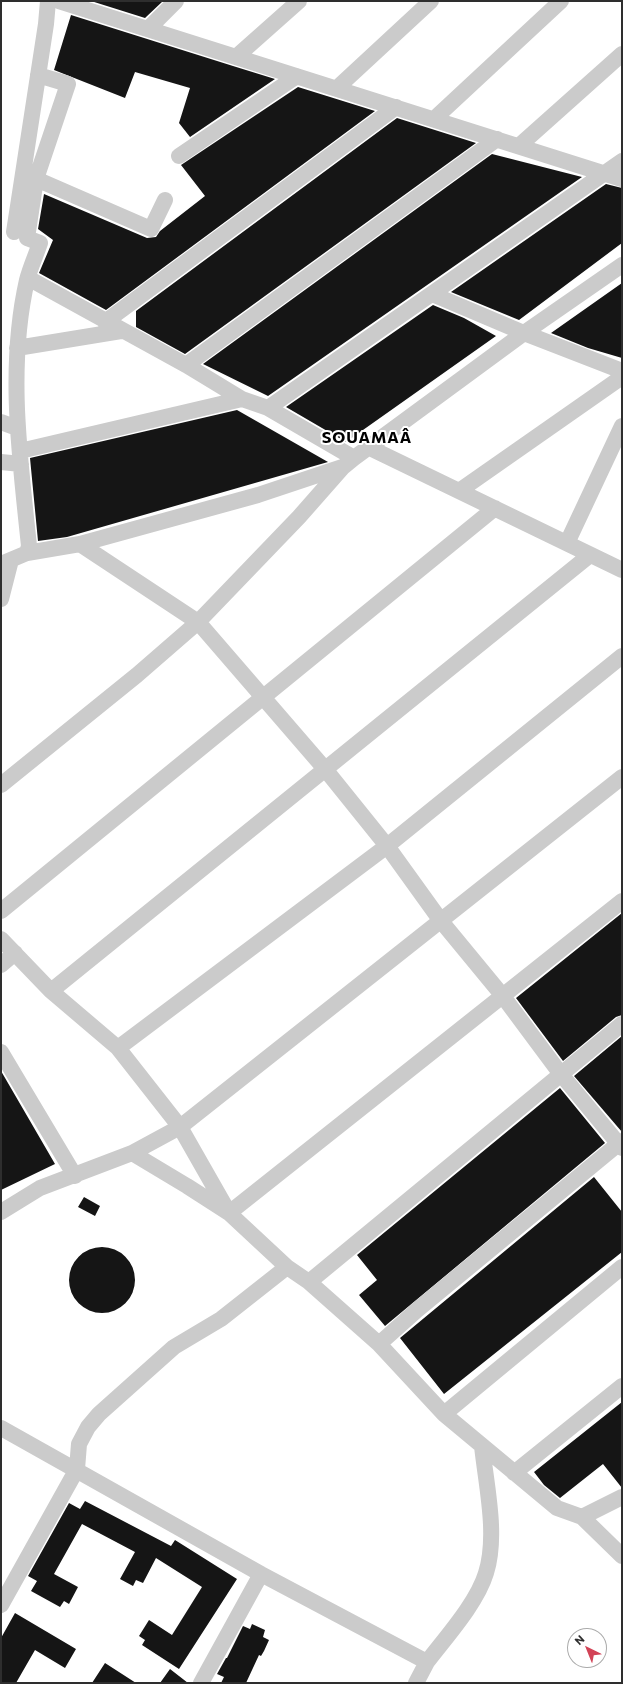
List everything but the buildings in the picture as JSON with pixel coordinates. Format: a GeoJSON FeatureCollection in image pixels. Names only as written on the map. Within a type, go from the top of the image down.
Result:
{"type":"FeatureCollection","features":[{"type":"Feature","properties":{"kind":"street"},"geometry":{"type":"LineString","coordinates":[[14,232],[48,1]]}},
{"type":"Feature","properties":{"kind":"street"},"geometry":{"type":"LineString","coordinates":[[59,1],[497,138],[622,179]]}},
{"type":"Feature","properties":{"kind":"street"},"geometry":{"type":"LineString","coordinates":[[148,29],[176,1]]}},
{"type":"Feature","properties":{"kind":"street"},"geometry":{"type":"LineString","coordinates":[[236,57],[299,1]]}},
{"type":"Feature","properties":{"kind":"street"},"geometry":{"type":"LineString","coordinates":[[337,88],[431,1]]}},
{"type":"Feature","properties":{"kind":"street"},"geometry":{"type":"LineString","coordinates":[[434,119],[561,1]]}},
{"type":"Feature","properties":{"kind":"street"},"geometry":{"type":"LineString","coordinates":[[520,146],[622,54]]}},
{"type":"Feature","properties":{"kind":"street"},"geometry":{"type":"LineString","coordinates":[[14,232],[36,180],[68,84],[38,75]]}},
{"type":"Feature","properties":{"kind":"street"},"geometry":{"type":"LineString","coordinates":[[179,156],[297,76]]}},
{"type":"Feature","properties":{"kind":"street"},"geometry":{"type":"LineString","coordinates":[[105,322],[396,107]]}},
{"type":"Feature","properties":{"kind":"street"},"geometry":{"type":"LineString","coordinates":[[186,365],[497,138]]}},
{"type":"Feature","properties":{"kind":"street"},"geometry":{"type":"LineString","coordinates":[[268,408],[622,161]]}},
{"type":"Feature","properties":{"kind":"street"},"geometry":{"type":"LineString","coordinates":[[36,180],[151,229],[165,200]]}},
{"type":"Feature","properties":{"kind":"street"},"geometry":{"type":"LineString","coordinates":[[14,232],[40,243],[28,278],[18,348],[17,428],[29,546],[27,552]]}},
{"type":"Feature","properties":{"kind":"street"},"geometry":{"type":"LineString","coordinates":[[1,784],[136,675],[198,622],[299,517],[349,462],[524,333],[622,265]]}},
{"type":"Feature","properties":{"kind":"street"},"geometry":{"type":"LineString","coordinates":[[28,278],[121,331],[186,365],[242,399],[268,408],[349,462]]}},
{"type":"Feature","properties":{"kind":"street"},"geometry":{"type":"LineString","coordinates":[[432,294],[524,333],[622,371]]}},
{"type":"Feature","properties":{"kind":"street"},"geometry":{"type":"LineString","coordinates":[[18,348],[121,331]]}},
{"type":"Feature","properties":{"kind":"street"},"geometry":{"type":"LineString","coordinates":[[459,491],[622,378]]}},
{"type":"Feature","properties":{"kind":"street"},"geometry":{"type":"LineString","coordinates":[[1,462],[242,399]]}},
{"type":"Feature","properties":{"kind":"street"},"geometry":{"type":"LineString","coordinates":[[1,422],[17,428]]}},
{"type":"Feature","properties":{"kind":"street"},"geometry":{"type":"LineString","coordinates":[[567,543],[622,426]]}},
{"type":"Feature","properties":{"kind":"street"},"geometry":{"type":"LineString","coordinates":[[368,447],[622,570]]}},
{"type":"Feature","properties":{"kind":"street"},"geometry":{"type":"LineString","coordinates":[[1,599],[6,562],[27,552],[80,544],[258,495],[349,462]]}},
{"type":"Feature","properties":{"kind":"street"},"geometry":{"type":"LineString","coordinates":[[1,911],[495,508]]}},
{"type":"Feature","properties":{"kind":"street"},"geometry":{"type":"LineString","coordinates":[[80,544],[198,622],[261,698],[326,769],[387,846],[441,921],[502,995],[560,1073],[621,1144],[417,1310],[379,1344]]}},
{"type":"Feature","properties":{"kind":"street"},"geometry":{"type":"LineString","coordinates":[[51,991],[590,555]]}},
{"type":"Feature","properties":{"kind":"street"},"geometry":{"type":"LineString","coordinates":[[118,1048],[387,846],[622,656]]}},
{"type":"Feature","properties":{"kind":"street"},"geometry":{"type":"LineString","coordinates":[[1,1212],[40,1188],[75,1176],[132,1153],[148,1146],[180,1127],[622,777]]}},
{"type":"Feature","properties":{"kind":"street"},"geometry":{"type":"LineString","coordinates":[[229,1213],[622,901]]}},
{"type":"Feature","properties":{"kind":"street"},"geometry":{"type":"LineString","coordinates":[[1,939],[51,991],[118,1048],[180,1127],[229,1213]]}},
{"type":"Feature","properties":{"kind":"street"},"geometry":{"type":"LineString","coordinates":[[1,965],[15,953]]}},
{"type":"Feature","properties":{"kind":"street"},"geometry":{"type":"LineString","coordinates":[[309,1282],[560,1073],[622,1024]]}},
{"type":"Feature","properties":{"kind":"street"},"geometry":{"type":"LineString","coordinates":[[1,1052],[75,1176]]}},
{"type":"Feature","properties":{"kind":"street"},"geometry":{"type":"LineString","coordinates":[[132,1153],[229,1213],[287,1267],[309,1282],[379,1344],[444,1414],[557,1508],[582,1517],[622,1556]]}},
{"type":"Feature","properties":{"kind":"street"},"geometry":{"type":"LineString","coordinates":[[1,1605],[77,1469],[79,1444],[88,1427],[99,1414],[174,1347],[221,1319],[287,1267]]}},
{"type":"Feature","properties":{"kind":"street"},"geometry":{"type":"LineString","coordinates":[[444,1414],[622,1267]]}},
{"type":"Feature","properties":{"kind":"street"},"geometry":{"type":"LineString","coordinates":[[514,1473],[622,1386]]}},
{"type":"Feature","properties":{"kind":"street"},"geometry":{"type":"LineString","coordinates":[[1,1428],[77,1469],[261,1574],[427,1662]]}},
{"type":"Feature","properties":{"kind":"street"},"geometry":{"type":"LineString","coordinates":[[416,1683],[427,1662],[469,1606],[486,1574],[491,1538],[482,1446]]}},
{"type":"Feature","properties":{"kind":"street"},"geometry":{"type":"LineString","coordinates":[[582,1517],[622,1497]]}},
{"type":"Feature","properties":{"kind":"street"},"geometry":{"type":"LineString","coordinates":[[200,1683],[261,1574]]}},
{"type":"Feature","properties":{"kind":"district","name":"SOUAMAÂ"},"geometry":{"type":"Point","coordinates":[367,438]}}]}
